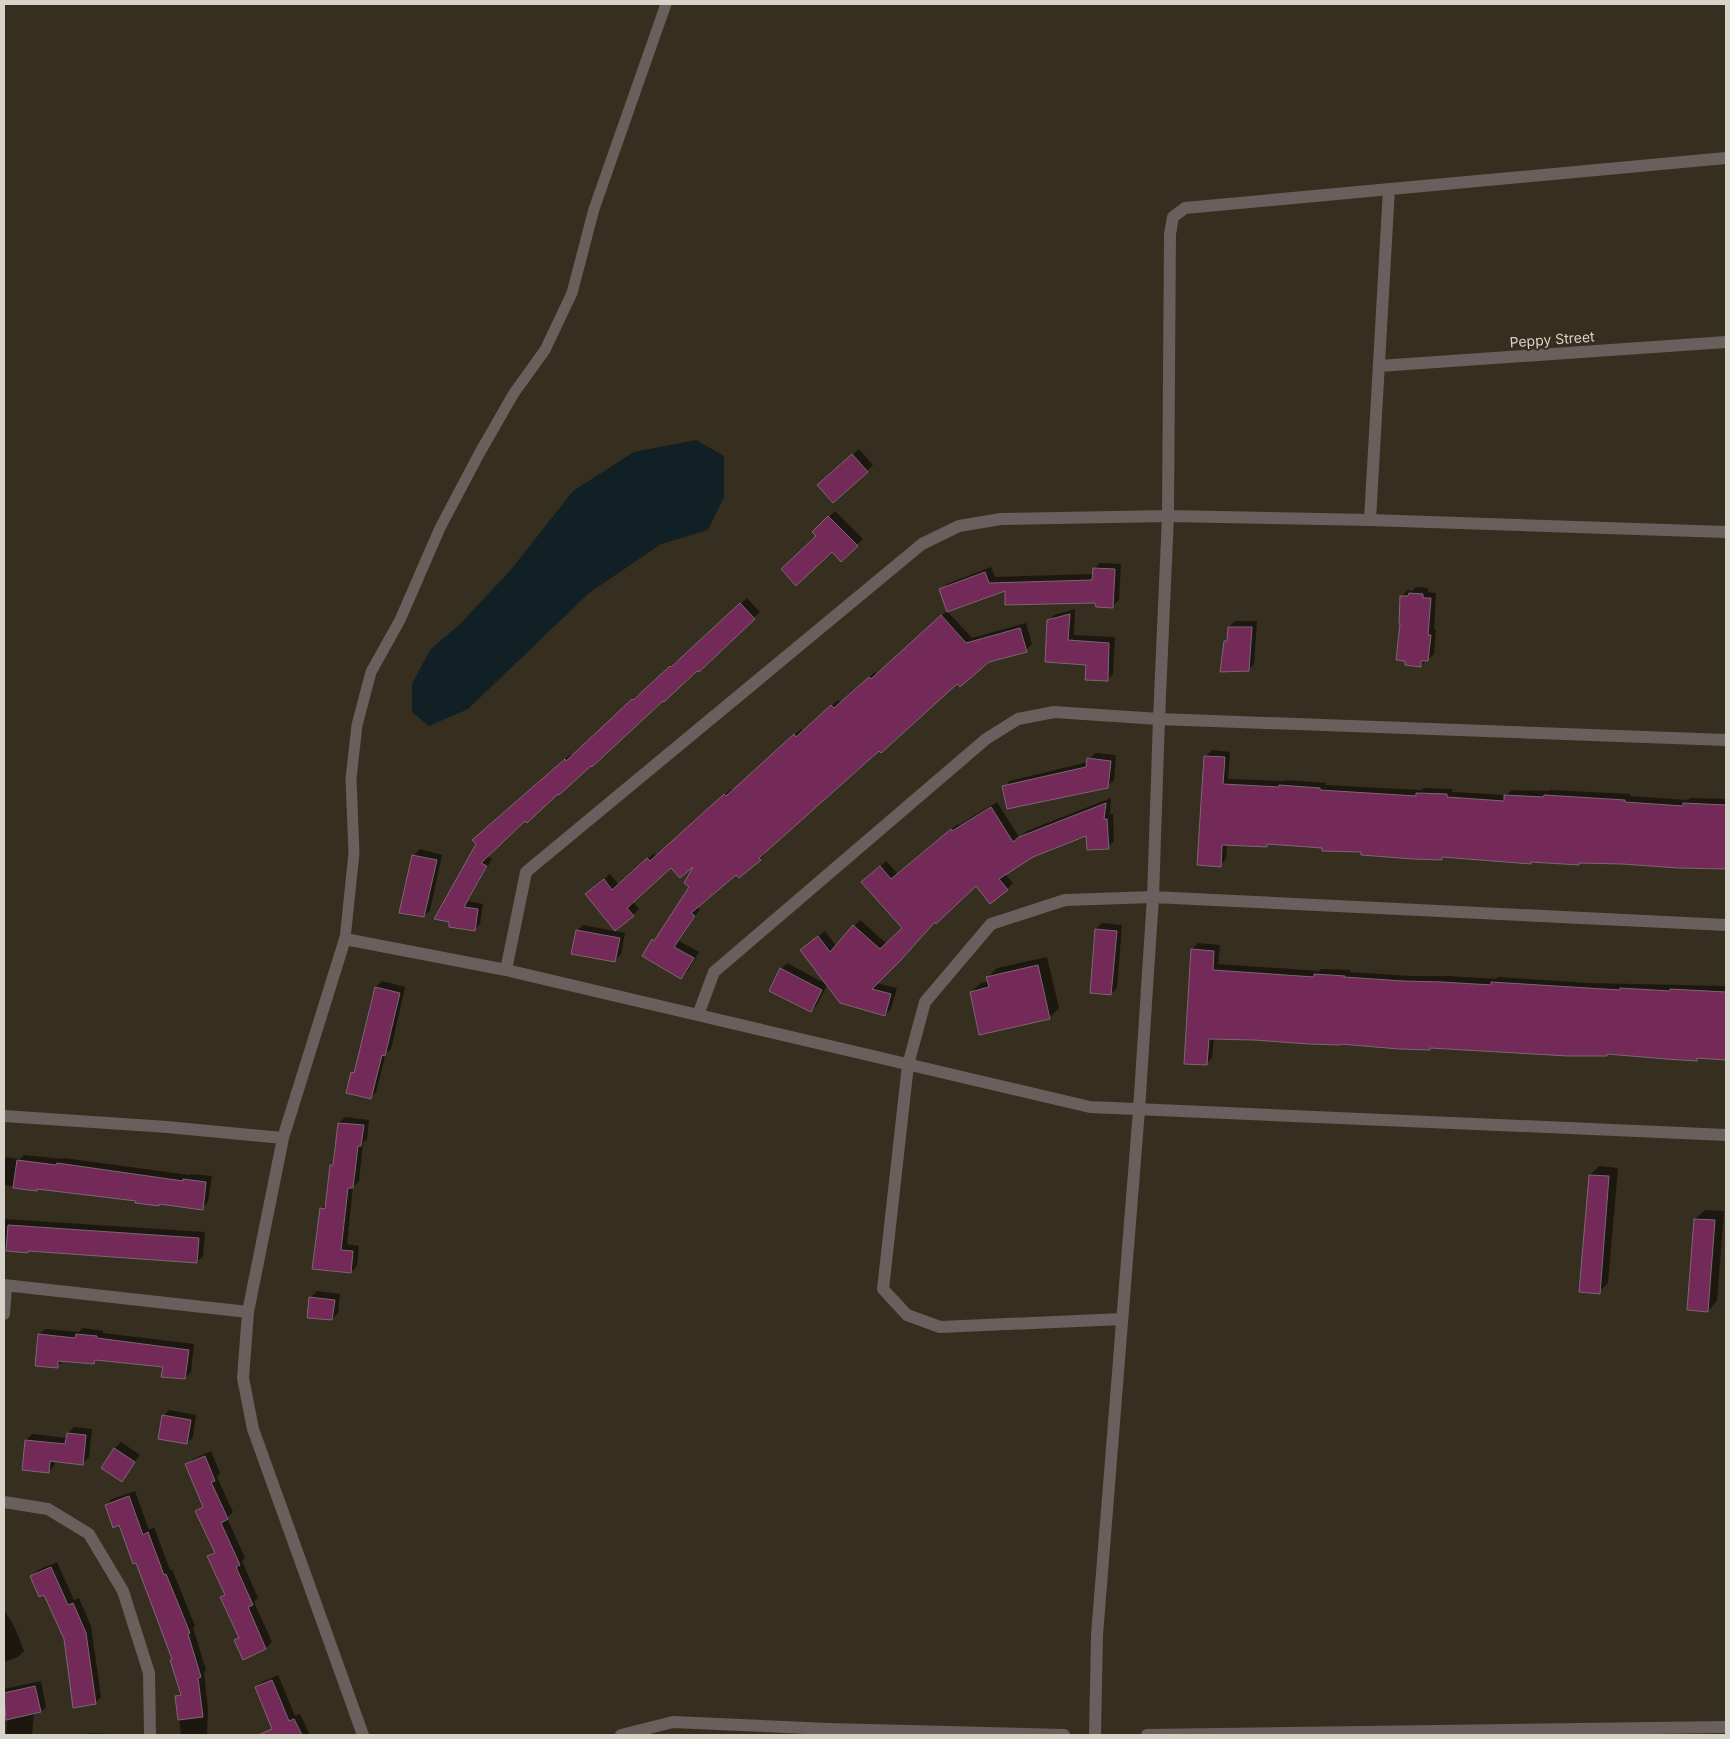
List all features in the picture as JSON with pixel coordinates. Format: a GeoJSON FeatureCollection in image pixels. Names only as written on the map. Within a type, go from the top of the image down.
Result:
{"type":"FeatureCollection","features":[{"type":"Feature","properties":{"kind":"street"},"geometry":{"type":"LineString","coordinates":[[1095,1735],[1097,1635],[1153,896],[1158,719],[1168,516],[1170,234],[1173,217],[1185,208],[1726,158]]}},
{"type":"Feature","properties":{"kind":"street"},"geometry":{"type":"LineString","coordinates":[[1370,520],[1389,189]]}},
{"type":"Feature","properties":{"kind":"street","name":"Peppy Street"},"geometry":{"type":"LineString","coordinates":[[1379,366],[1726,342]]}},
{"type":"Feature","properties":{"kind":"street"},"geometry":{"type":"LineString","coordinates":[[506,970],[526,872],[922,544],[959,526],[1001,518],[1168,516],[1370,520],[1726,532]]}},
{"type":"Feature","properties":{"kind":"street"},"geometry":{"type":"LineString","coordinates":[[698,1015],[714,972],[986,739],[1018,719],[1054,712],[1158,719],[1726,740]]}},
{"type":"Feature","properties":{"kind":"street"},"geometry":{"type":"LineString","coordinates":[[1122,1320],[940,1327],[907,1314],[882,1289],[908,1065],[925,1002],[991,924],[1065,900],[1153,896],[1726,925]]}},
{"type":"Feature","properties":{"kind":"street"},"geometry":{"type":"LineString","coordinates":[[363,1735],[253,1429],[243,1378],[248,1312],[283,1138],[345,939],[506,970],[1090,1107],[1726,1135]]}},
{"type":"Feature","properties":{"kind":"street"},"geometry":{"type":"LineString","coordinates":[[4,1116],[167,1127],[283,1138]]}},
{"type":"Feature","properties":{"kind":"street"},"geometry":{"type":"LineString","coordinates":[[4,1314],[5,1285],[248,1312]]}},
{"type":"Feature","properties":{"kind":"street"},"geometry":{"type":"LineString","coordinates":[[4,1502],[48,1509],[88,1534],[123,1591],[149,1673],[150,1735]]}},
{"type":"Feature","properties":{"kind":"street"},"geometry":{"type":"LineString","coordinates":[[621,1735],[673,1722],[829,1729],[1064,1735]]}},
{"type":"Feature","properties":{"kind":"street"},"geometry":{"type":"LineString","coordinates":[[1147,1735],[1726,1727]]}},
{"type":"Feature","properties":{"kind":"lane"},"geometry":{"type":"LineString","coordinates":[[345,939],[354,853],[351,779],[357,725],[371,672],[400,620],[440,528],[478,454],[514,393],[545,350],[572,293],[594,209],[666,4]]}},
{"type":"Feature","properties":{"kind":"shaded area"},"geometry":{"type":"Polygon","coordinates":[[[696,440],[724,456],[724,497],[708,530],[661,544],[589,593],[468,709],[429,726],[412,712],[412,684],[430,650],[459,625],[510,571],[573,491],[634,452],[696,440]]]}},
{"type":"Feature","properties":{"kind":"building"},"geometry":{"type":"Polygon","coordinates":[[[852,454],[868,472],[833,503],[817,485],[852,454]]]}},
{"type":"Feature","properties":{"kind":"building"},"geometry":{"type":"Polygon","coordinates":[[[828,516],[858,546],[841,562],[832,552],[796,586],[781,569],[816,536],[812,532],[828,516]]]}},
{"type":"Feature","properties":{"kind":"building"},"geometry":{"type":"Polygon","coordinates":[[[1093,568],[1115,569],[1113,608],[1096,607],[1095,603],[1005,605],[1005,591],[947,612],[939,589],[985,572],[989,583],[1092,580],[1093,568]]]}},
{"type":"Feature","properties":{"kind":"building"},"geometry":{"type":"Polygon","coordinates":[[[1409,593],[1423,594],[1423,598],[1431,598],[1428,635],[1431,635],[1428,661],[1421,661],[1421,667],[1405,665],[1405,661],[1396,660],[1400,624],[1400,596],[1408,596],[1409,593]]]}},
{"type":"Feature","properties":{"kind":"building"},"geometry":{"type":"Polygon","coordinates":[[[740,603],[755,619],[699,672],[697,671],[592,767],[558,794],[527,823],[525,821],[481,863],[487,866],[464,907],[478,909],[475,931],[449,927],[449,922],[434,919],[476,844],[472,840],[565,759],[566,761],[632,699],[671,667],[740,603]]]}},
{"type":"Feature","properties":{"kind":"building"},"geometry":{"type":"Polygon","coordinates":[[[1070,614],[1068,640],[1109,643],[1108,681],[1085,680],[1086,665],[1045,662],[1047,620],[1070,614]]]}},
{"type":"Feature","properties":{"kind":"building"},"geometry":{"type":"Polygon","coordinates":[[[941,615],[966,643],[1020,628],[1027,652],[989,662],[960,687],[957,684],[881,753],[879,751],[759,858],[761,860],[739,878],[736,875],[691,913],[695,916],[674,947],[694,958],[681,979],[642,956],[689,887],[684,883],[693,867],[680,878],[671,868],[627,908],[634,916],[615,931],[585,894],[604,879],[612,890],[647,858],[650,861],[724,794],[726,796],[794,734],[796,737],[831,705],[834,708],[869,677],[871,679],[941,615]]]}},
{"type":"Feature","properties":{"kind":"building"},"geometry":{"type":"Polygon","coordinates":[[[1228,627],[1252,627],[1249,671],[1220,672],[1228,627]]]}},
{"type":"Feature","properties":{"kind":"building"},"geometry":{"type":"Polygon","coordinates":[[[1204,756],[1225,757],[1223,784],[1279,787],[1279,785],[1320,788],[1320,790],[1416,796],[1416,793],[1447,794],[1447,797],[1504,801],[1504,795],[1543,797],[1544,795],[1683,806],[1683,803],[1726,805],[1726,869],[1622,864],[1579,863],[1579,865],[1531,862],[1531,864],[1442,857],[1442,860],[1413,859],[1361,855],[1361,852],[1322,851],[1322,848],[1267,844],[1267,847],[1222,845],[1221,867],[1197,865],[1204,756]]]}},
{"type":"Feature","properties":{"kind":"building"},"geometry":{"type":"Polygon","coordinates":[[[1087,758],[1111,761],[1108,788],[1007,809],[1002,786],[1086,767],[1087,758]]]}},
{"type":"Feature","properties":{"kind":"building"},"geometry":{"type":"Polygon","coordinates":[[[1106,803],[1104,819],[1107,819],[1109,849],[1087,850],[1086,836],[1033,857],[999,879],[1008,890],[990,904],[976,886],[936,924],[935,922],[872,989],[891,994],[885,1016],[840,1003],[800,950],[818,936],[830,952],[853,925],[880,949],[902,928],[861,882],[880,866],[891,879],[951,829],[952,831],[991,807],[1013,842],[1019,837],[1106,803]]]}},
{"type":"Feature","properties":{"kind":"building"},"geometry":{"type":"Polygon","coordinates":[[[412,855],[437,860],[424,917],[399,913],[412,855]]]}},
{"type":"Feature","properties":{"kind":"building"},"geometry":{"type":"Polygon","coordinates":[[[1095,929],[1117,931],[1111,995],[1090,993],[1095,929]]]}},
{"type":"Feature","properties":{"kind":"building"},"geometry":{"type":"Polygon","coordinates":[[[576,930],[620,938],[615,962],[571,954],[576,930]]]}},
{"type":"Feature","properties":{"kind":"building"},"geometry":{"type":"Polygon","coordinates":[[[1191,949],[1214,951],[1213,970],[1314,977],[1314,974],[1491,985],[1491,982],[1620,990],[1620,988],[1726,992],[1726,1060],[1697,1058],[1697,1061],[1607,1054],[1607,1056],[1568,1056],[1209,1039],[1207,1065],[1184,1064],[1191,949]]]}},
{"type":"Feature","properties":{"kind":"building"},"geometry":{"type":"Polygon","coordinates":[[[1038,965],[1050,1019],[979,1035],[970,992],[989,987],[986,977],[1038,965]]]}},
{"type":"Feature","properties":{"kind":"building"},"geometry":{"type":"Polygon","coordinates":[[[780,968],[822,990],[811,1012],[769,991],[780,968]]]}},
{"type":"Feature","properties":{"kind":"building"},"geometry":{"type":"Polygon","coordinates":[[[375,987],[400,993],[385,1056],[382,1055],[371,1099],[346,1093],[351,1072],[354,1073],[375,987]]]}},
{"type":"Feature","properties":{"kind":"building"},"geometry":{"type":"Polygon","coordinates":[[[338,1123],[364,1125],[361,1146],[358,1146],[353,1188],[348,1188],[341,1250],[353,1251],[351,1273],[312,1269],[320,1208],[325,1209],[330,1165],[333,1165],[338,1123]]]}},
{"type":"Feature","properties":{"kind":"building"},"geometry":{"type":"Polygon","coordinates":[[[17,1160],[56,1165],[57,1163],[183,1181],[183,1179],[206,1182],[203,1210],[135,1203],[136,1201],[37,1189],[37,1191],[13,1188],[17,1160]]]}},
{"type":"Feature","properties":{"kind":"building"},"geometry":{"type":"Polygon","coordinates":[[[1589,1175],[1609,1176],[1600,1294],[1579,1292],[1589,1175]]]}},
{"type":"Feature","properties":{"kind":"building"},"geometry":{"type":"Polygon","coordinates":[[[1694,1219],[1715,1220],[1708,1312],[1687,1310],[1694,1219]]]}},
{"type":"Feature","properties":{"kind":"building"},"geometry":{"type":"Polygon","coordinates":[[[8,1225],[199,1238],[197,1263],[6,1251],[8,1225]]]}},
{"type":"Feature","properties":{"kind":"building"},"geometry":{"type":"Polygon","coordinates":[[[309,1297],[335,1300],[332,1320],[307,1318],[309,1297]]]}},
{"type":"Feature","properties":{"kind":"building"},"geometry":{"type":"Polygon","coordinates":[[[38,1334],[75,1338],[76,1334],[97,1336],[97,1338],[189,1350],[185,1379],[161,1377],[163,1367],[95,1360],[94,1364],[58,1361],[58,1368],[35,1366],[38,1334]]]}},
{"type":"Feature","properties":{"kind":"building"},"geometry":{"type":"Polygon","coordinates":[[[162,1415],[191,1420],[187,1444],[158,1439],[162,1415]]]}},
{"type":"Feature","properties":{"kind":"building"},"geometry":{"type":"Polygon","coordinates":[[[67,1433],[86,1435],[83,1465],[50,1461],[49,1473],[22,1470],[25,1440],[65,1444],[67,1433]]]}},
{"type":"Feature","properties":{"kind":"building"},"geometry":{"type":"Polygon","coordinates":[[[114,1448],[135,1462],[122,1482],[101,1468],[114,1448]]]}},
{"type":"Feature","properties":{"kind":"building"},"geometry":{"type":"Polygon","coordinates":[[[205,1456],[215,1481],[211,1482],[228,1519],[221,1523],[240,1565],[236,1567],[253,1605],[248,1607],[266,1649],[243,1660],[234,1640],[239,1638],[220,1597],[225,1595],[207,1556],[215,1553],[195,1511],[203,1507],[185,1464],[205,1456]]]}},
{"type":"Feature","properties":{"kind":"building"},"geometry":{"type":"Polygon","coordinates":[[[129,1496],[143,1535],[148,1532],[164,1575],[166,1574],[190,1633],[188,1634],[201,1677],[198,1678],[203,1717],[178,1720],[175,1696],[181,1695],[170,1660],[172,1659],[136,1563],[133,1564],[119,1525],[113,1528],[105,1505],[129,1496]]]}},
{"type":"Feature","properties":{"kind":"building"},"geometry":{"type":"Polygon","coordinates":[[[51,1567],[68,1605],[73,1603],[86,1633],[96,1704],[73,1708],[64,1639],[44,1595],[39,1597],[30,1576],[51,1567]]]}},
{"type":"Feature","properties":{"kind":"building"},"geometry":{"type":"Polygon","coordinates":[[[272,1680],[289,1721],[294,1719],[302,1735],[258,1735],[272,1729],[255,1687],[272,1680]]]}},
{"type":"Feature","properties":{"kind":"building"},"geometry":{"type":"Polygon","coordinates":[[[35,1686],[41,1712],[6,1720],[4,1693],[35,1686]]]}}]}
